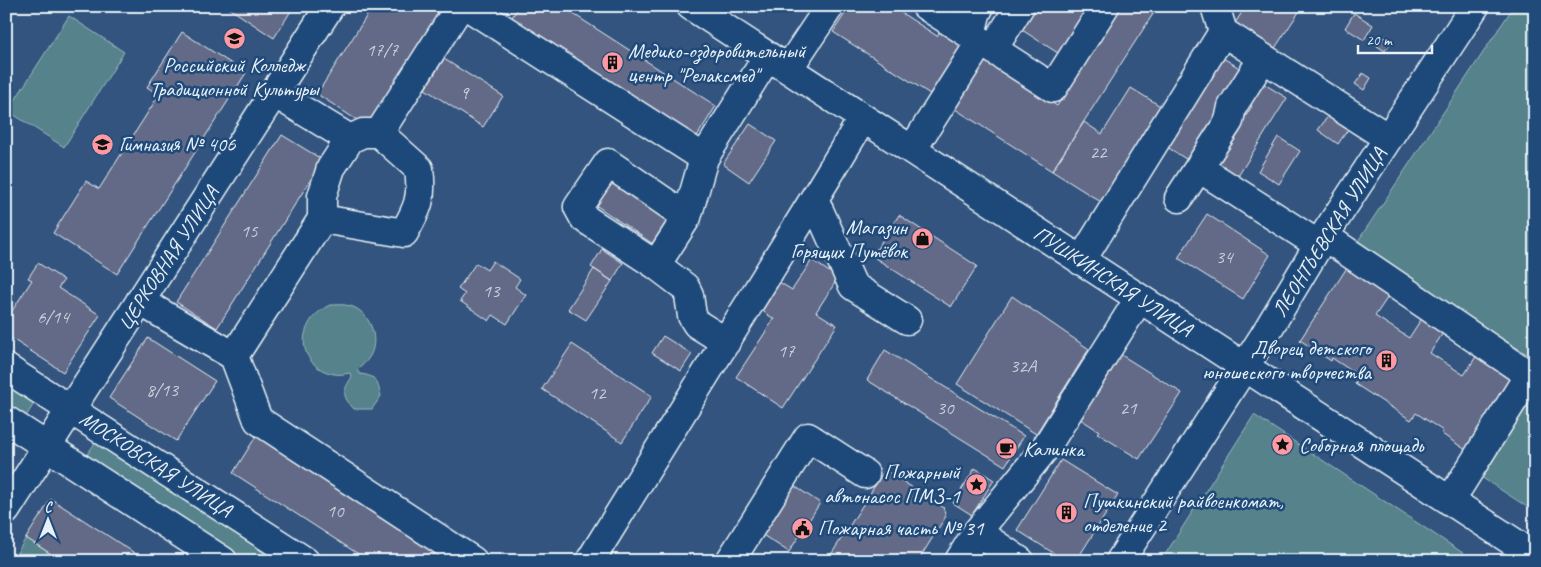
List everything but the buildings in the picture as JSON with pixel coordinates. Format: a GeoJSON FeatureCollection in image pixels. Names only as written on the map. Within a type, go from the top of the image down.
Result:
{"type":"FeatureCollection","features":[{"type":"Feature","properties":{"kind":"street","name":"ЦЕРКОВНАЯ УЛИЦА"},"geometry":{"type":"LineString","coordinates":[[6,510],[330,6]]}},
{"type":"Feature","properties":{"kind":"street"},"geometry":{"type":"LineString","coordinates":[[379,132],[460,6]]}},
{"type":"Feature","properties":{"kind":"street"},"geometry":{"type":"LineString","coordinates":[[467,6],[704,158]]}},
{"type":"Feature","properties":{"kind":"street","name":"ПУШКИНСКАЯ УЛИЦА"},"geometry":{"type":"LineString","coordinates":[[691,6],[1535,556]]}},
{"type":"Feature","properties":{"kind":"street"},"geometry":{"type":"LineString","coordinates":[[656,265],[688,217],[704,158],[778,63],[830,6]]}},
{"type":"Feature","properties":{"kind":"street"},"geometry":{"type":"LineString","coordinates":[[926,6],[1053,88],[1105,6]]}},
{"type":"Feature","properties":{"kind":"street"},"geometry":{"type":"LineString","coordinates":[[980,6],[976,14],[982,42]]}},
{"type":"Feature","properties":{"kind":"street"},"geometry":{"type":"LineString","coordinates":[[912,150],[982,42],[1020,6]]}},
{"type":"Feature","properties":{"kind":"street"},"geometry":{"type":"LineString","coordinates":[[1215,6],[1222,32],[1388,138]]}},
{"type":"Feature","properties":{"kind":"street","name":"ЛЕОНТЬЕВСКАЯ УЛИЦА"},"geometry":{"type":"LineString","coordinates":[[1120,561],[1244,368],[1321,240],[1475,6]]}},
{"type":"Feature","properties":{"kind":"street"},"geometry":{"type":"LineString","coordinates":[[1081,261],[1222,32]]}},
{"type":"Feature","properties":{"kind":"street"},"geometry":{"type":"LineString","coordinates":[[1180,198],[1229,121],[1232,107],[1263,58]]}},
{"type":"Feature","properties":{"kind":"street"},"geometry":{"type":"LineString","coordinates":[[274,93],[350,139]]}},
{"type":"Feature","properties":{"kind":"street"},"geometry":{"type":"LineString","coordinates":[[590,561],[863,118]]}},
{"type":"Feature","properties":{"kind":"street"},"geometry":{"type":"LineString","coordinates":[[234,356],[322,219],[322,196],[331,168],[350,139],[363,132],[379,132],[419,169],[420,198],[414,215],[404,233],[322,219]]}},
{"type":"Feature","properties":{"kind":"street"},"geometry":{"type":"LineString","coordinates":[[688,217],[608,163],[578,207],[584,218],[656,265],[685,287],[689,295],[692,316],[697,324],[726,342]]}},
{"type":"Feature","properties":{"kind":"street"},"geometry":{"type":"LineString","coordinates":[[1199,168],[1321,240],[1529,374],[1450,501]]}},
{"type":"Feature","properties":{"kind":"street"},"geometry":{"type":"LineString","coordinates":[[814,199],[853,286],[907,320]]}},
{"type":"Feature","properties":{"kind":"street"},"geometry":{"type":"LineString","coordinates":[[958,561],[977,532],[1046,447],[1140,299]]}},
{"type":"Feature","properties":{"kind":"street"},"geometry":{"type":"LineString","coordinates":[[140,302],[234,356],[258,420],[473,561]]}},
{"type":"Feature","properties":{"kind":"street","name":"МОСКОВСКАЯ УЛИЦА"},"geometry":{"type":"LineString","coordinates":[[6,368],[305,561]]}},
{"type":"Feature","properties":{"kind":"street"},"geometry":{"type":"LineString","coordinates":[[6,420],[223,561]]}},
{"type":"Feature","properties":{"kind":"street"},"geometry":{"type":"LineString","coordinates":[[730,561],[808,437],[865,474]]}},
{"type":"Feature","properties":{"kind":"street"},"geometry":{"type":"LineString","coordinates":[[977,532],[1020,561]]}},
{"type":"Feature","properties":{"kind":"green space"},"geometry":{"type":"Polygon","coordinates":[[[1514,6],[1535,6],[1535,359],[1354,247],[1514,6]]]}},
{"type":"Feature","properties":{"kind":"green space"},"geometry":{"type":"Polygon","coordinates":[[[69,16],[124,52],[64,147],[8,111],[69,16]]]}},
{"type":"Feature","properties":{"kind":"green space"},"geometry":{"type":"Polygon","coordinates":[[[330,305],[345,305],[356,308],[366,317],[372,329],[374,342],[371,355],[357,370],[360,374],[370,376],[377,383],[381,396],[372,409],[354,409],[347,401],[345,390],[352,377],[350,373],[336,374],[321,369],[312,362],[306,353],[304,342],[310,321],[330,305]]]}},
{"type":"Feature","properties":{"kind":"green space"},"geometry":{"type":"Polygon","coordinates":[[[6,384],[35,402],[23,421],[6,410],[6,384]]]}},
{"type":"Feature","properties":{"kind":"green space"},"geometry":{"type":"Polygon","coordinates":[[[1535,389],[1535,512],[1478,475],[1535,389]]]}},
{"type":"Feature","properties":{"kind":"green space"},"geometry":{"type":"Polygon","coordinates":[[[1254,415],[1475,561],[1161,561],[1254,415]]]}},
{"type":"Feature","properties":{"kind":"green space"},"geometry":{"type":"Polygon","coordinates":[[[97,440],[282,561],[241,561],[84,459],[97,440]]]}},
{"type":"Feature","properties":{"kind":"green space"},"geometry":{"type":"Polygon","coordinates":[[[26,538],[62,561],[12,561],[26,538]]]}},
{"type":"Feature","properties":{"kind":"place","name":"Российский Колледж Традиционной Культуры"},"geometry":{"type":"Point","coordinates":[234,38]}},
{"type":"Feature","properties":{"kind":"place","name":"Медико-оздоровительный центр \"Релаксмед\""},"geometry":{"type":"Point","coordinates":[612,63]}},
{"type":"Feature","properties":{"kind":"place","name":"Гимназия № 406"},"geometry":{"type":"Point","coordinates":[103,144]}},
{"type":"Feature","properties":{"kind":"place","name":"Магазин Горящих Путёвок"},"geometry":{"type":"Point","coordinates":[923,239]}},
{"type":"Feature","properties":{"kind":"place","name":"Дворец детского юношеского творчества"},"geometry":{"type":"Point","coordinates":[1387,360]}},
{"type":"Feature","properties":{"kind":"place","name":"Соборная площадь"},"geometry":{"type":"Point","coordinates":[1283,445]}},
{"type":"Feature","properties":{"kind":"place","name":"Калинка"},"geometry":{"type":"Point","coordinates":[1007,449]}},
{"type":"Feature","properties":{"kind":"place","name":"Пожарный автонасос ПМЗ-1"},"geometry":{"type":"Point","coordinates":[976,484]}},
{"type":"Feature","properties":{"kind":"place","name":"Пушкинский райвоенкомат, отделение 2"},"geometry":{"type":"Point","coordinates":[1067,513]}},
{"type":"Feature","properties":{"kind":"place","name":"Пожарная часть № 31"},"geometry":{"type":"Point","coordinates":[802,528]}}]}
